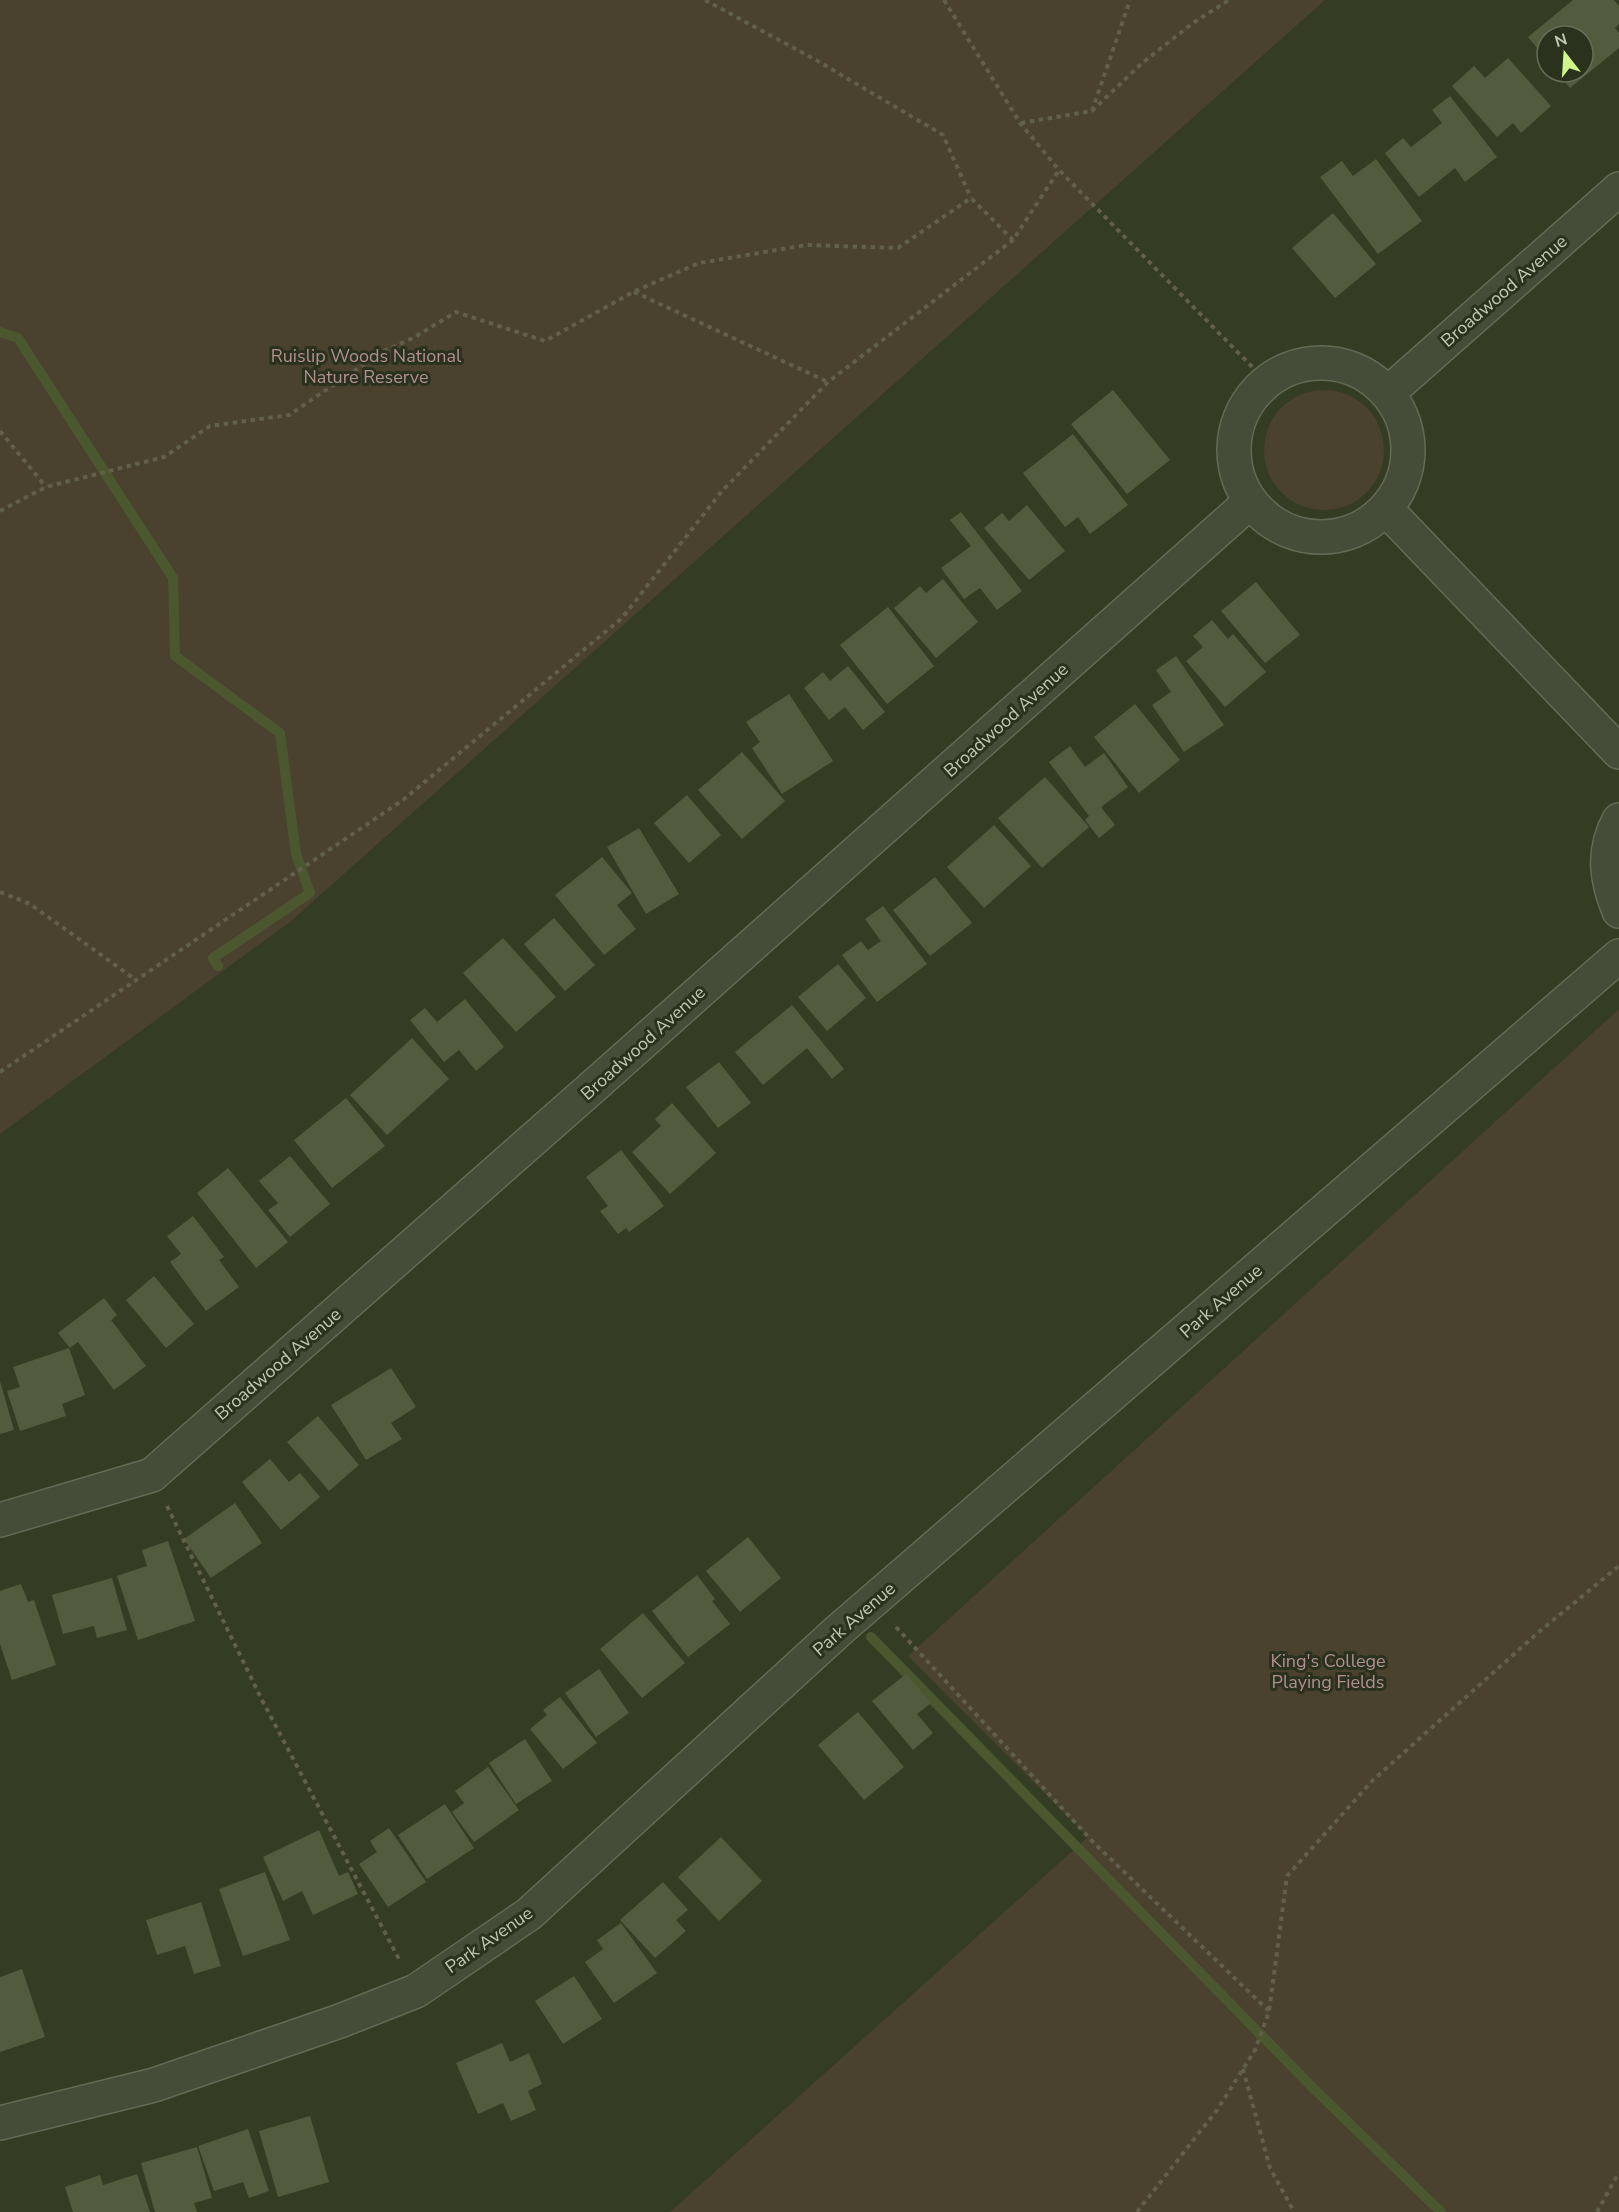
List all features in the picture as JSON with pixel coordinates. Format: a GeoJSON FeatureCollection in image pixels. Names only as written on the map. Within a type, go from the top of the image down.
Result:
{"type":"FeatureCollection","features":[{"type":"Feature","properties":{"kind":"street","name":"Broadwood Avenue"},"geometry":{"type":"LineString","coordinates":[[1388,393],[1619,189]]}},
{"type":"Feature","properties":{"kind":"street"},"geometry":{"type":"LineString","coordinates":[[1324,362],[1354,368],[1388,393],[1404,419],[1409,454],[1402,484],[1386,509],[1363,528],[1329,537],[1299,536],[1271,523],[1250,502],[1236,475],[1234,435],[1244,406],[1266,381],[1296,365],[1324,362]]}},
{"type":"Feature","properties":{"kind":"street","name":"Broadwood Avenue"},"geometry":{"type":"LineString","coordinates":[[0,1520],[152,1475],[605,1076],[1250,502]]}},
{"type":"Feature","properties":{"kind":"street"},"geometry":{"type":"LineString","coordinates":[[1386,509],[1619,753]]}},
{"type":"Feature","properties":{"kind":"street"},"geometry":{"type":"LineString","coordinates":[[1619,820],[1613,831],[1607,859],[1610,888],[1619,911]]}},
{"type":"Feature","properties":{"kind":"street","name":"Park Avenue"},"geometry":{"type":"LineString","coordinates":[[0,2123],[154,2085],[340,2021],[416,1991],[529,1914],[838,1631],[1619,956]]}},
{"type":"Feature","properties":{"kind":"path"},"geometry":{"type":"LineString","coordinates":[[705,0],[816,60],[943,135],[971,198],[1013,240]]}},
{"type":"Feature","properties":{"kind":"path"},"geometry":{"type":"LineString","coordinates":[[944,0],[1020,123],[1059,170],[1266,381]]}},
{"type":"Feature","properties":{"kind":"path"},"geometry":{"type":"LineString","coordinates":[[1092,111],[1130,0]]}},
{"type":"Feature","properties":{"kind":"path"},"geometry":{"type":"LineString","coordinates":[[1020,123],[1092,111],[1142,64],[1193,23],[1229,0]]}},
{"type":"Feature","properties":{"kind":"path"},"geometry":{"type":"LineString","coordinates":[[0,1072],[403,800],[622,618],[722,491],[828,382],[1013,240],[1059,170]]}},
{"type":"Feature","properties":{"kind":"path"},"geometry":{"type":"LineString","coordinates":[[0,511],[46,487],[164,457],[210,426],[288,415],[382,352],[414,338],[456,312],[545,341],[633,292],[699,263],[807,244],[898,248],[971,198]]}},
{"type":"Feature","properties":{"kind":"path"},"geometry":{"type":"LineString","coordinates":[[633,292],[828,382]]}},
{"type":"Feature","properties":{"kind":"path"},"geometry":{"type":"LineString","coordinates":[[0,431],[46,487]]}},
{"type":"Feature","properties":{"kind":"path"},"geometry":{"type":"LineString","coordinates":[[0,892],[30,904],[136,980]]}},
{"type":"Feature","properties":{"kind":"path"},"geometry":{"type":"LineString","coordinates":[[152,1475],[262,1700],[416,1991]]}},
{"type":"Feature","properties":{"kind":"path"},"geometry":{"type":"LineString","coordinates":[[1137,2212],[1217,2110],[1255,2050],[1269,2013],[1287,1876],[1373,1780],[1540,1631],[1619,1566]]}},
{"type":"Feature","properties":{"kind":"path"},"geometry":{"type":"LineString","coordinates":[[873,1602],[1092,1842],[1269,2013]]}},
{"type":"Feature","properties":{"kind":"path"},"geometry":{"type":"LineString","coordinates":[[1243,2068],[1270,2168],[1294,2212]]}},
{"type":"Feature","properties":{"kind":"path"},"geometry":{"type":"LineString","coordinates":[[1598,2212],[1619,2172]]}},
{"type":"Feature","properties":{"kind":"green space","name":"Ruislip Woods National Nature Reserve"},"geometry":{"type":"Polygon","coordinates":[[[0,0],[1325,0],[290,922],[0,1134],[0,0]]]}},
{"type":"Feature","properties":{"kind":"green space"},"geometry":{"type":"Polygon","coordinates":[[[1324,390],[1347,395],[1366,408],[1379,427],[1384,450],[1379,473],[1366,492],[1347,505],[1324,510],[1301,505],[1282,492],[1269,473],[1264,450],[1269,427],[1282,408],[1301,395],[1324,390]]]}},
{"type":"Feature","properties":{"kind":"green space","name":"King's College Playing Fields"},"geometry":{"type":"Polygon","coordinates":[[[1619,1009],[1619,2212],[670,2212],[1088,1837],[908,1656],[1619,1009]]]}},
{"type":"Feature","properties":{"kind":"building"},"geometry":{"type":"Polygon","coordinates":[[[1573,0],[1614,0],[1619,6],[1619,24],[1615,28],[1619,33],[1619,48],[1595,68],[1595,24],[1544,24],[1573,0]]]}},
{"type":"Feature","properties":{"kind":"building"},"geometry":{"type":"Polygon","coordinates":[[[1535,31],[1535,45],[1528,37],[1535,31]]]}},
{"type":"Feature","properties":{"kind":"building"},"geometry":{"type":"Polygon","coordinates":[[[1508,58],[1551,106],[1521,133],[1513,123],[1497,137],[1452,86],[1474,66],[1485,78],[1508,58]]]}},
{"type":"Feature","properties":{"kind":"building"},"geometry":{"type":"Polygon","coordinates":[[[1450,96],[1497,157],[1465,182],[1455,168],[1419,197],[1385,153],[1403,138],[1411,147],[1442,123],[1432,110],[1450,96]]]}},
{"type":"Feature","properties":{"kind":"building"},"geometry":{"type":"Polygon","coordinates":[[[1376,159],[1422,221],[1378,254],[1320,177],[1342,161],[1353,176],[1376,159]]]}},
{"type":"Feature","properties":{"kind":"building"},"geometry":{"type":"Polygon","coordinates":[[[1333,213],[1376,264],[1335,298],[1292,248],[1333,213]]]}},
{"type":"Feature","properties":{"kind":"building"},"geometry":{"type":"Polygon","coordinates":[[[1113,390],[1170,460],[1127,494],[1071,424],[1113,390]]]}},
{"type":"Feature","properties":{"kind":"building"},"geometry":{"type":"Polygon","coordinates":[[[1073,434],[1128,505],[1090,534],[1078,517],[1065,527],[1023,473],[1073,434]]]}},
{"type":"Feature","properties":{"kind":"building"},"geometry":{"type":"Polygon","coordinates":[[[1027,505],[1065,551],[1029,580],[984,528],[1002,513],[1009,521],[1027,505]]]}},
{"type":"Feature","properties":{"kind":"building"},"geometry":{"type":"Polygon","coordinates":[[[961,512],[1022,591],[997,610],[980,588],[964,599],[941,568],[971,546],[950,520],[961,512]]]}},
{"type":"Feature","properties":{"kind":"building"},"geometry":{"type":"Polygon","coordinates":[[[943,579],[978,622],[936,658],[894,608],[920,586],[926,593],[943,579]]]}},
{"type":"Feature","properties":{"kind":"building"},"geometry":{"type":"Polygon","coordinates":[[[1256,582],[1300,635],[1265,663],[1221,611],[1256,582]]]}},
{"type":"Feature","properties":{"kind":"building"},"geometry":{"type":"Polygon","coordinates":[[[888,607],[934,666],[887,704],[840,645],[888,607]]]}},
{"type":"Feature","properties":{"kind":"building"},"geometry":{"type":"Polygon","coordinates":[[[1212,620],[1228,639],[1233,634],[1266,672],[1225,707],[1186,661],[1203,647],[1193,636],[1212,620]]]}},
{"type":"Feature","properties":{"kind":"building"},"geometry":{"type":"Polygon","coordinates":[[[1176,656],[1224,725],[1184,752],[1152,705],[1171,692],[1156,670],[1176,656]]]}},
{"type":"Feature","properties":{"kind":"building"},"geometry":{"type":"Polygon","coordinates":[[[848,666],[885,712],[863,730],[845,707],[829,720],[804,688],[823,672],[830,681],[848,666]]]}},
{"type":"Feature","properties":{"kind":"building"},"geometry":{"type":"Polygon","coordinates":[[[789,694],[833,761],[782,794],[752,748],[760,742],[746,722],[789,694]]]}},
{"type":"Feature","properties":{"kind":"building"},"geometry":{"type":"Polygon","coordinates":[[[1135,704],[1180,760],[1139,793],[1094,737],[1135,704]]]}},
{"type":"Feature","properties":{"kind":"building"},"geometry":{"type":"Polygon","coordinates":[[[1070,746],[1085,767],[1104,753],[1128,787],[1101,807],[1115,825],[1099,838],[1085,820],[1089,816],[1049,762],[1070,746]]]}},
{"type":"Feature","properties":{"kind":"building"},"geometry":{"type":"Polygon","coordinates":[[[742,752],[785,801],[742,839],[698,790],[742,752]]]}},
{"type":"Feature","properties":{"kind":"building"},"geometry":{"type":"Polygon","coordinates":[[[1045,777],[1089,827],[1042,868],[998,818],[1045,777]]]}},
{"type":"Feature","properties":{"kind":"building"},"geometry":{"type":"Polygon","coordinates":[[[687,795],[721,835],[689,863],[654,823],[687,795]]]}},
{"type":"Feature","properties":{"kind":"building"},"geometry":{"type":"Polygon","coordinates":[[[994,825],[1031,866],[984,908],[947,867],[994,825]]]}},
{"type":"Feature","properties":{"kind":"building"},"geometry":{"type":"Polygon","coordinates":[[[639,828],[679,894],[646,914],[607,847],[639,828]]]}},
{"type":"Feature","properties":{"kind":"building"},"geometry":{"type":"Polygon","coordinates":[[[602,857],[632,893],[617,905],[636,929],[604,955],[555,895],[602,857]]]}},
{"type":"Feature","properties":{"kind":"building"},"geometry":{"type":"Polygon","coordinates":[[[935,877],[972,923],[930,956],[893,910],[935,877]]]}},
{"type":"Feature","properties":{"kind":"building"},"geometry":{"type":"Polygon","coordinates":[[[883,906],[927,964],[877,1002],[842,955],[861,941],[868,950],[881,941],[865,919],[883,906]]]}},
{"type":"Feature","properties":{"kind":"building"},"geometry":{"type":"Polygon","coordinates":[[[554,918],[595,965],[565,991],[524,944],[554,918]]]}},
{"type":"Feature","properties":{"kind":"building"},"geometry":{"type":"Polygon","coordinates":[[[503,938],[556,997],[516,1032],[463,973],[503,938]]]}},
{"type":"Feature","properties":{"kind":"building"},"geometry":{"type":"Polygon","coordinates":[[[838,964],[866,998],[827,1031],[798,997],[838,964]]]}},
{"type":"Feature","properties":{"kind":"building"},"geometry":{"type":"Polygon","coordinates":[[[465,999],[504,1047],[476,1071],[459,1050],[444,1062],[410,1020],[425,1008],[437,1022],[465,999]]]}},
{"type":"Feature","properties":{"kind":"building"},"geometry":{"type":"Polygon","coordinates":[[[792,1005],[844,1069],[832,1079],[807,1048],[763,1085],[735,1052],[792,1005]]]}},
{"type":"Feature","properties":{"kind":"building"},"geometry":{"type":"Polygon","coordinates":[[[412,1038],[449,1079],[387,1135],[350,1095],[412,1038]]]}},
{"type":"Feature","properties":{"kind":"building"},"geometry":{"type":"Polygon","coordinates":[[[719,1062],[751,1103],[718,1128],[686,1087],[719,1062]]]}},
{"type":"Feature","properties":{"kind":"building"},"geometry":{"type":"Polygon","coordinates":[[[346,1098],[385,1146],[332,1188],[294,1140],[346,1098]]]}},
{"type":"Feature","properties":{"kind":"building"},"geometry":{"type":"Polygon","coordinates":[[[672,1103],[716,1153],[670,1194],[632,1152],[661,1126],[655,1119],[672,1103]]]}},
{"type":"Feature","properties":{"kind":"building"},"geometry":{"type":"Polygon","coordinates":[[[621,1150],[664,1206],[629,1232],[626,1228],[618,1234],[600,1211],[608,1206],[586,1177],[621,1150]]]}},
{"type":"Feature","properties":{"kind":"building"},"geometry":{"type":"Polygon","coordinates":[[[290,1156],[330,1204],[290,1237],[268,1210],[278,1203],[259,1181],[290,1156]]]}},
{"type":"Feature","properties":{"kind":"building"},"geometry":{"type":"Polygon","coordinates":[[[228,1168],[288,1242],[256,1268],[197,1193],[228,1168]]]}},
{"type":"Feature","properties":{"kind":"building"},"geometry":{"type":"Polygon","coordinates":[[[193,1216],[224,1257],[219,1260],[239,1287],[206,1311],[170,1262],[181,1254],[167,1236],[193,1216]]]}},
{"type":"Feature","properties":{"kind":"building"},"geometry":{"type":"Polygon","coordinates":[[[154,1276],[194,1324],[166,1348],[126,1300],[154,1276]]]}},
{"type":"Feature","properties":{"kind":"building"},"geometry":{"type":"Polygon","coordinates":[[[104,1298],[117,1315],[111,1320],[146,1366],[114,1390],[78,1342],[70,1348],[58,1333],[104,1298]]]}},
{"type":"Feature","properties":{"kind":"building"},"geometry":{"type":"Polygon","coordinates":[[[69,1348],[85,1395],[62,1404],[66,1416],[20,1431],[7,1391],[20,1387],[13,1367],[69,1348]]]}},
{"type":"Feature","properties":{"kind":"building"},"geometry":{"type":"Polygon","coordinates":[[[391,1368],[416,1407],[391,1423],[402,1439],[366,1460],[331,1405],[391,1368]]]}},
{"type":"Feature","properties":{"kind":"building"},"geometry":{"type":"Polygon","coordinates":[[[0,1381],[14,1430],[0,1434],[0,1381]]]}},
{"type":"Feature","properties":{"kind":"building"},"geometry":{"type":"Polygon","coordinates":[[[318,1416],[359,1465],[329,1491],[287,1442],[318,1416]]]}},
{"type":"Feature","properties":{"kind":"building"},"geometry":{"type":"Polygon","coordinates":[[[270,1459],[289,1482],[300,1473],[320,1497],[281,1530],[242,1482],[270,1459]]]}},
{"type":"Feature","properties":{"kind":"building"},"geometry":{"type":"Polygon","coordinates":[[[235,1503],[262,1543],[211,1578],[184,1539],[235,1503]]]}},
{"type":"Feature","properties":{"kind":"building"},"geometry":{"type":"Polygon","coordinates":[[[748,1537],[781,1578],[740,1612],[706,1571],[748,1537]]]}},
{"type":"Feature","properties":{"kind":"building"},"geometry":{"type":"Polygon","coordinates":[[[168,1541],[195,1621],[138,1640],[117,1576],[147,1566],[142,1550],[168,1541]]]}},
{"type":"Feature","properties":{"kind":"building"},"geometry":{"type":"Polygon","coordinates":[[[697,1575],[715,1599],[712,1601],[730,1624],[688,1657],[652,1611],[697,1575]]]}},
{"type":"Feature","properties":{"kind":"building"},"geometry":{"type":"Polygon","coordinates":[[[112,1578],[127,1630],[97,1638],[94,1626],[63,1634],[52,1595],[112,1578]]]}},
{"type":"Feature","properties":{"kind":"building"},"geometry":{"type":"Polygon","coordinates":[[[21,1584],[28,1602],[34,1600],[56,1665],[12,1680],[0,1644],[0,1591],[21,1584]]]}},
{"type":"Feature","properties":{"kind":"building"},"geometry":{"type":"Polygon","coordinates":[[[643,1613],[685,1663],[642,1698],[600,1649],[643,1613]]]}},
{"type":"Feature","properties":{"kind":"building"},"geometry":{"type":"Polygon","coordinates":[[[599,1669],[629,1713],[596,1737],[565,1693],[599,1669]]]}},
{"type":"Feature","properties":{"kind":"building"},"geometry":{"type":"Polygon","coordinates":[[[906,1674],[931,1703],[917,1714],[933,1733],[913,1750],[872,1701],[906,1674]]]}},
{"type":"Feature","properties":{"kind":"building"},"geometry":{"type":"Polygon","coordinates":[[[560,1697],[597,1743],[563,1769],[530,1729],[547,1715],[543,1710],[560,1697]]]}},
{"type":"Feature","properties":{"kind":"building"},"geometry":{"type":"Polygon","coordinates":[[[858,1712],[904,1767],[864,1800],[818,1745],[858,1712]]]}},
{"type":"Feature","properties":{"kind":"building"},"geometry":{"type":"Polygon","coordinates":[[[525,1739],[552,1781],[516,1804],[489,1763],[525,1739]]]}},
{"type":"Feature","properties":{"kind":"building"},"geometry":{"type":"Polygon","coordinates":[[[488,1767],[519,1810],[474,1842],[452,1812],[464,1803],[455,1791],[488,1767]]]}},
{"type":"Feature","properties":{"kind":"building"},"geometry":{"type":"Polygon","coordinates":[[[445,1804],[474,1848],[427,1879],[398,1835],[445,1804]]]}},
{"type":"Feature","properties":{"kind":"building"},"geometry":{"type":"Polygon","coordinates":[[[389,1828],[426,1882],[388,1907],[359,1864],[377,1852],[370,1841],[389,1828]]]}},
{"type":"Feature","properties":{"kind":"building"},"geometry":{"type":"Polygon","coordinates":[[[319,1830],[339,1876],[348,1872],[358,1894],[313,1915],[302,1891],[283,1901],[263,1857],[319,1830]]]}},
{"type":"Feature","properties":{"kind":"building"},"geometry":{"type":"Polygon","coordinates":[[[721,1837],[762,1881],[719,1921],[678,1877],[721,1837]]]}},
{"type":"Feature","properties":{"kind":"building"},"geometry":{"type":"Polygon","coordinates":[[[265,1872],[290,1940],[243,1956],[219,1889],[265,1872]]]}},
{"type":"Feature","properties":{"kind":"building"},"geometry":{"type":"Polygon","coordinates":[[[663,1882],[688,1910],[676,1920],[686,1931],[655,1958],[620,1920],[663,1882]]]}},
{"type":"Feature","properties":{"kind":"building"},"geometry":{"type":"Polygon","coordinates":[[[201,1902],[221,1966],[194,1974],[185,1946],[157,1955],[146,1920],[201,1902]]]}},
{"type":"Feature","properties":{"kind":"building"},"geometry":{"type":"Polygon","coordinates":[[[621,1923],[657,1973],[614,2003],[585,1962],[603,1949],[597,1940],[621,1923]]]}},
{"type":"Feature","properties":{"kind":"building"},"geometry":{"type":"Polygon","coordinates":[[[22,1969],[45,2037],[0,2052],[0,1977],[22,1969]]]}},
{"type":"Feature","properties":{"kind":"building"},"geometry":{"type":"Polygon","coordinates":[[[574,1976],[602,2019],[563,2044],[535,2001],[574,1976]]]}},
{"type":"Feature","properties":{"kind":"building"},"geometry":{"type":"Polygon","coordinates":[[[502,2043],[510,2062],[529,2053],[542,2084],[528,2091],[536,2110],[511,2121],[503,2103],[478,2114],[456,2063],[502,2043]]]}},
{"type":"Feature","properties":{"kind":"building"},"geometry":{"type":"Polygon","coordinates":[[[310,2116],[329,2182],[278,2197],[259,2131],[310,2116]]]}},
{"type":"Feature","properties":{"kind":"building"},"geometry":{"type":"Polygon","coordinates":[[[248,2129],[269,2191],[249,2198],[243,2182],[214,2191],[198,2146],[248,2129]]]}},
{"type":"Feature","properties":{"kind":"building"},"geometry":{"type":"Polygon","coordinates":[[[197,2147],[212,2198],[194,2203],[197,2212],[155,2212],[141,2163],[197,2147]]]}},
{"type":"Feature","properties":{"kind":"building"},"geometry":{"type":"Polygon","coordinates":[[[137,2174],[150,2212],[73,2212],[65,2187],[100,2175],[103,2185],[137,2174]]]}},
{"type":"Feature","properties":{"kind":"waterway"},"geometry":{"type":"LineString","coordinates":[[0,332],[18,338],[173,578],[175,656],[280,733],[296,854],[310,893],[213,958],[218,966]]}},
{"type":"Feature","properties":{"kind":"waterway"},"geometry":{"type":"LineString","coordinates":[[871,1637],[1314,2089],[1441,2212]]}}]}
